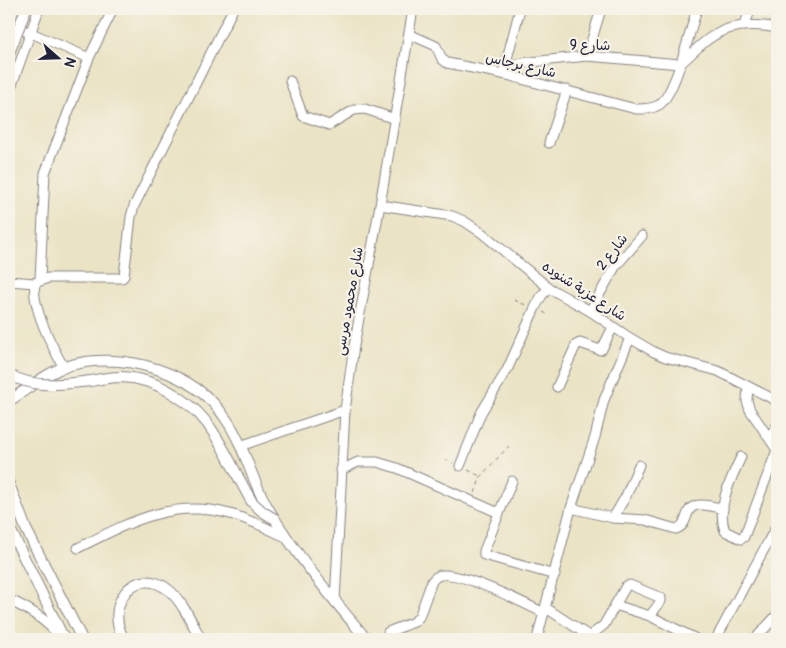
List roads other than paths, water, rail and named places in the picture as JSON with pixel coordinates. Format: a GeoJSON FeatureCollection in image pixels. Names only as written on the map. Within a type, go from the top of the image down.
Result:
{"type":"FeatureCollection","features":[{"type":"Feature","properties":{"kind":"main road"},"geometry":{"type":"LineString","coordinates":[[9,53],[26,9]]}},
{"type":"Feature","properties":{"kind":"main road"},"geometry":{"type":"LineString","coordinates":[[9,401],[57,370],[94,362],[118,362],[143,366],[169,374],[191,385],[216,405],[233,429],[267,506],[286,537],[362,638]]}},
{"type":"Feature","properties":{"kind":"main road"},"geometry":{"type":"LineString","coordinates":[[9,375],[25,382],[43,385],[120,377],[144,381],[166,390],[185,402],[208,425],[252,502],[262,512],[275,519]]}},
{"type":"Feature","properties":{"kind":"main road"},"geometry":{"type":"LineString","coordinates":[[9,484],[26,529],[82,639]]}},
{"type":"Feature","properties":{"kind":"main road"},"geometry":{"type":"LineString","coordinates":[[9,527],[64,639]]}},
{"type":"Feature","properties":{"kind":"main road"},"geometry":{"type":"LineString","coordinates":[[124,639],[117,620],[116,609],[120,598],[127,590],[137,584],[148,582],[159,584],[168,589],[183,609],[200,639]]}},
{"type":"Feature","properties":{"kind":"main road"},"geometry":{"type":"LineString","coordinates":[[9,600],[27,609],[48,624],[64,639]]}},
{"type":"Feature","properties":{"kind":"street"},"geometry":{"type":"LineString","coordinates":[[9,93],[29,32],[39,9]]}},
{"type":"Feature","properties":{"kind":"street"},"geometry":{"type":"LineString","coordinates":[[64,368],[51,343],[38,309],[34,292],[38,281],[46,172],[89,58],[113,9]]}},
{"type":"Feature","properties":{"kind":"street"},"geometry":{"type":"LineString","coordinates":[[9,281],[38,281],[48,278],[122,278],[124,276],[134,206],[233,9]]}},
{"type":"Feature","properties":{"kind":"street","name":"شارع محمود مرسى"},"geometry":{"type":"LineString","coordinates":[[336,602],[345,410],[354,346],[414,9]]}},
{"type":"Feature","properties":{"kind":"street"},"geometry":{"type":"LineString","coordinates":[[503,74],[520,9]]}},
{"type":"Feature","properties":{"kind":"street"},"geometry":{"type":"LineString","coordinates":[[587,56],[601,9]]}},
{"type":"Feature","properties":{"kind":"street"},"geometry":{"type":"LineString","coordinates":[[680,64],[697,9]]}},
{"type":"Feature","properties":{"kind":"street"},"geometry":{"type":"LineString","coordinates":[[744,26],[750,9]]}},
{"type":"Feature","properties":{"kind":"street"},"geometry":{"type":"LineString","coordinates":[[9,25],[89,58]]}},
{"type":"Feature","properties":{"kind":"street"},"geometry":{"type":"LineString","coordinates":[[680,64],[713,36],[724,30],[762,25],[777,28]]}},
{"type":"Feature","properties":{"kind":"street","name":"شارع برجاس"},"geometry":{"type":"LineString","coordinates":[[410,34],[436,46],[442,59],[447,63],[503,74],[636,109],[652,108],[665,99],[680,64]]}},
{"type":"Feature","properties":{"kind":"street","name":"شارع 9"},"geometry":{"type":"LineString","coordinates":[[503,74],[513,66],[522,63],[587,56],[680,64]]}},
{"type":"Feature","properties":{"kind":"street"},"geometry":{"type":"LineString","coordinates":[[290,81],[303,116],[329,126],[354,110],[365,110],[395,119]]}},
{"type":"Feature","properties":{"kind":"street"},"geometry":{"type":"LineString","coordinates":[[549,143],[567,90]]}},
{"type":"Feature","properties":{"kind":"street","name":"شارع عزبة شنوده"},"geometry":{"type":"LineString","coordinates":[[380,205],[448,216],[464,221],[482,232],[549,288],[590,311],[659,355],[712,369],[777,401]]}},
{"type":"Feature","properties":{"kind":"street","name":"شارع 2"},"geometry":{"type":"LineString","coordinates":[[590,311],[615,267],[642,236]]}},
{"type":"Feature","properties":{"kind":"street"},"geometry":{"type":"LineString","coordinates":[[460,466],[481,413],[504,376],[542,295],[549,288]]}},
{"type":"Feature","properties":{"kind":"street"},"geometry":{"type":"LineString","coordinates":[[557,387],[576,345],[580,343],[600,350],[613,327]]}},
{"type":"Feature","properties":{"kind":"street"},"geometry":{"type":"LineString","coordinates":[[537,639],[571,508],[595,437],[604,400],[630,338]]}},
{"type":"Feature","properties":{"kind":"street"},"geometry":{"type":"LineString","coordinates":[[741,457],[728,488],[723,509],[725,531],[741,539],[777,450],[748,407],[748,387]]}},
{"type":"Feature","properties":{"kind":"street"},"geometry":{"type":"LineString","coordinates":[[240,446],[345,410]]}},
{"type":"Feature","properties":{"kind":"street"},"geometry":{"type":"LineString","coordinates":[[768,437],[777,426]]}},
{"type":"Feature","properties":{"kind":"street"},"geometry":{"type":"LineString","coordinates":[[341,470],[358,462],[377,462],[398,468],[472,503],[499,513]]}},
{"type":"Feature","properties":{"kind":"street"},"geometry":{"type":"LineString","coordinates":[[614,518],[639,465]]}},
{"type":"Feature","properties":{"kind":"street"},"geometry":{"type":"LineString","coordinates":[[512,481],[484,555],[555,575]]}},
{"type":"Feature","properties":{"kind":"street"},"geometry":{"type":"LineString","coordinates":[[571,508],[614,518],[645,520],[676,528],[682,524],[689,509],[693,506],[708,505],[723,509]]}},
{"type":"Feature","properties":{"kind":"street"},"geometry":{"type":"LineString","coordinates":[[78,548],[139,518],[162,512],[186,509],[232,514],[286,537]]}},
{"type":"Feature","properties":{"kind":"street"},"geometry":{"type":"LineString","coordinates":[[716,639],[777,525]]}},
{"type":"Feature","properties":{"kind":"street"},"geometry":{"type":"LineString","coordinates":[[388,632],[414,622],[419,617],[432,581],[436,576],[443,575],[477,583],[545,610],[588,638],[604,625],[624,588],[630,585],[661,598],[661,601],[650,616]]}},
{"type":"Feature","properties":{"kind":"street"},"geometry":{"type":"LineString","coordinates":[[615,606],[650,616],[696,639]]}},
{"type":"Feature","properties":{"kind":"street"},"geometry":{"type":"LineString","coordinates":[[755,639],[777,615]]}}]}
